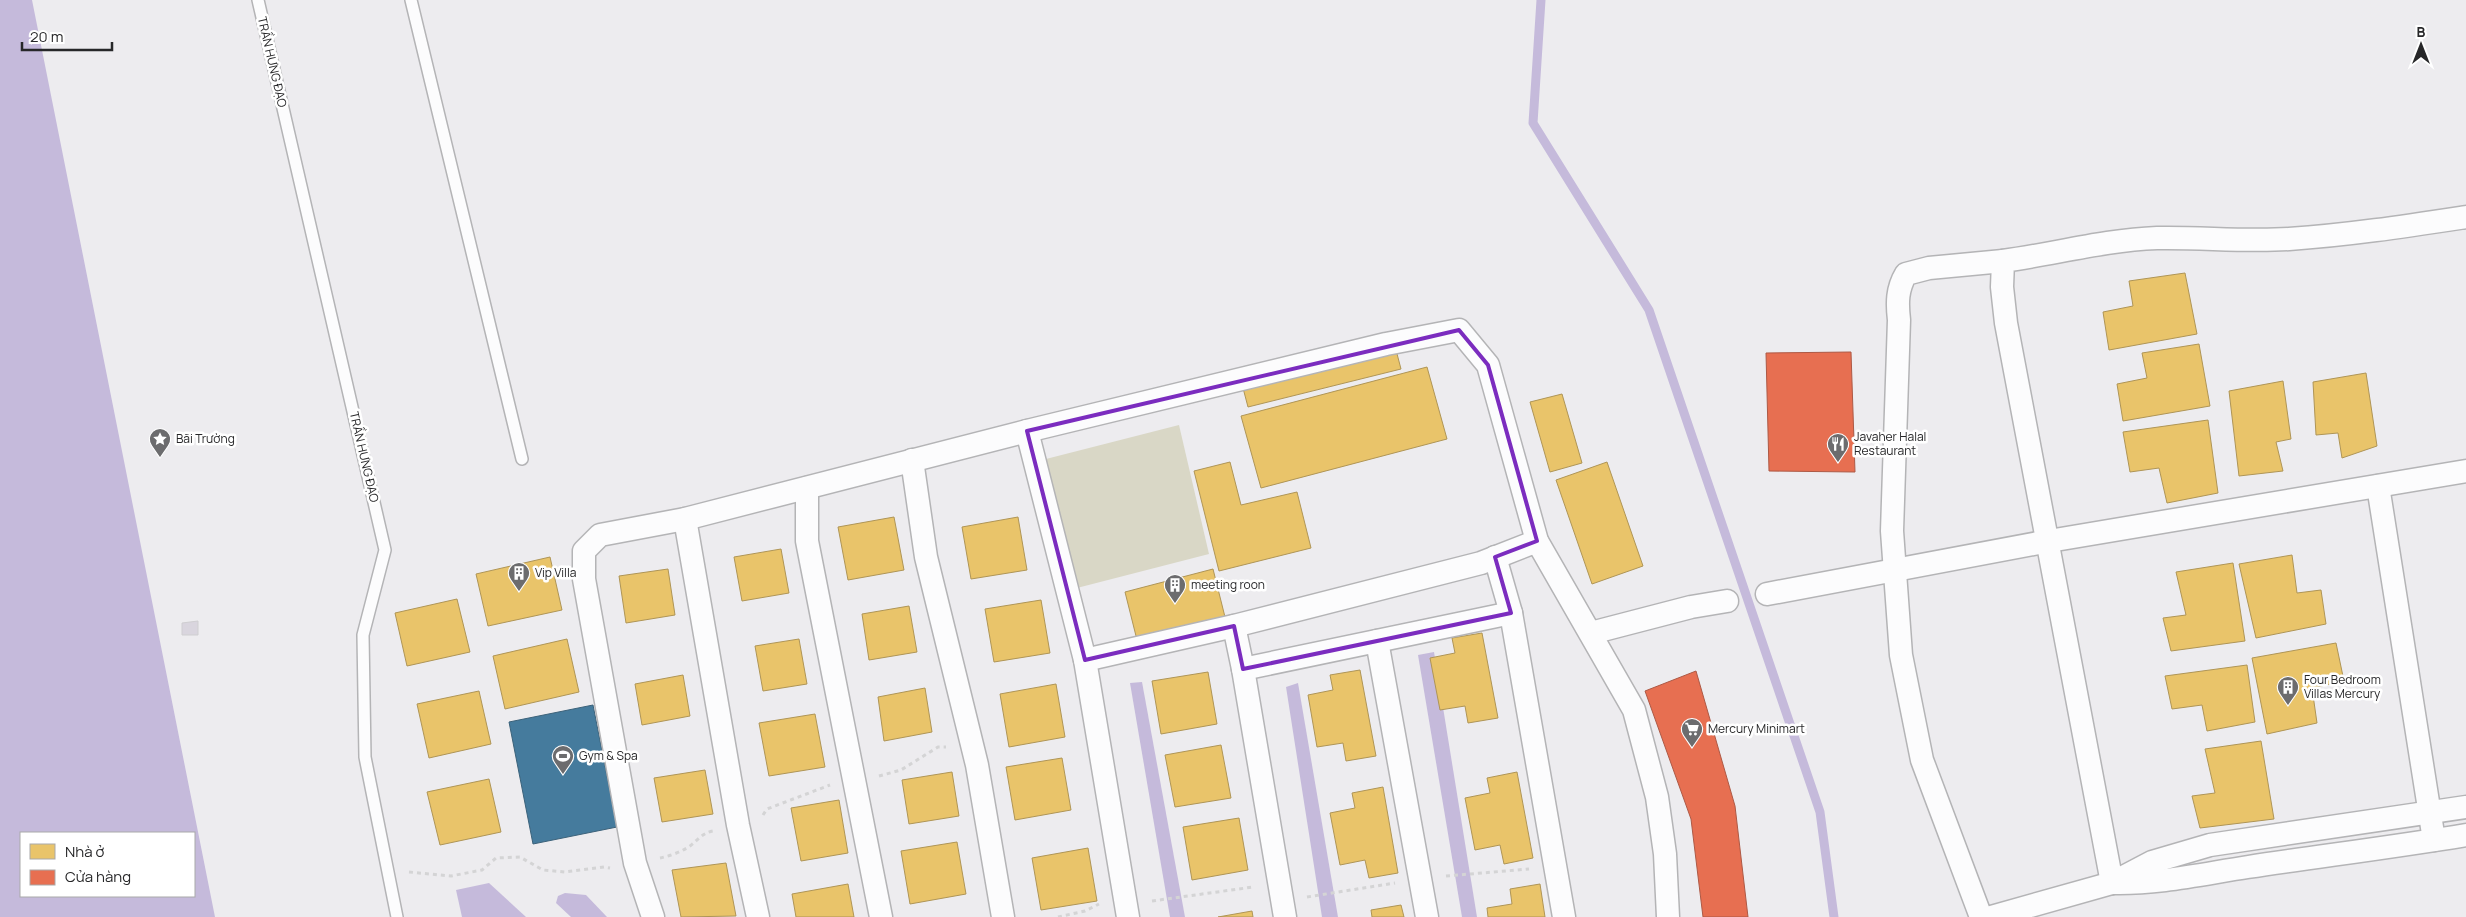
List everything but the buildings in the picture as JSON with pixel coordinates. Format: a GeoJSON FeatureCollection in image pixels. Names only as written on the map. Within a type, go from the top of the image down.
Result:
{"type":"FeatureCollection","features":[{"type":"Feature","properties":{"kind":"street"},"geometry":{"type":"LineString","coordinates":[[1981,917],[1922,760],[1901,655],[1892,531],[1900,285],[1906,274],[1929,268],[2003,261],[2095,245],[2156,238],[2229,241],[2289,239],[2375,231],[2466,217]]}},
{"type":"Feature","properties":{"kind":"street"},"geometry":{"type":"LineString","coordinates":[[2003,261],[2002,287],[2006,323],[2049,541],[2112,883]]}},
{"type":"Feature","properties":{"kind":"street"},"geometry":{"type":"LineString","coordinates":[[653,917],[635,863],[584,579],[584,551],[600,535],[685,519],[1027,431],[1386,344],[1459,330],[1488,365],[1537,541],[1634,710],[1657,797],[1665,854],[1668,917]]}},
{"type":"Feature","properties":{"kind":"street"},"geometry":{"type":"LineString","coordinates":[[1027,431],[1086,660],[1127,911]]}},
{"type":"Feature","properties":{"kind":"street"},"geometry":{"type":"LineString","coordinates":[[912,460],[926,557],[974,751],[1003,917]]}},
{"type":"Feature","properties":{"kind":"street"},"geometry":{"type":"LineString","coordinates":[[1767,594],[1894,572],[2049,541],[2466,471]]}},
{"type":"Feature","properties":{"kind":"street"},"geometry":{"type":"LineString","coordinates":[[2378,486],[2434,840]]}},
{"type":"Feature","properties":{"kind":"street"},"geometry":{"type":"LineString","coordinates":[[808,488],[807,541],[881,917]]}},
{"type":"Feature","properties":{"kind":"street"},"geometry":{"type":"LineString","coordinates":[[685,519],[737,816],[758,917]]}},
{"type":"Feature","properties":{"kind":"street"},"geometry":{"type":"LineString","coordinates":[[1086,660],[1234,626],[1481,563],[1537,541]]}},
{"type":"Feature","properties":{"kind":"street"},"geometry":{"type":"LineString","coordinates":[[1495,557],[1511,613],[1564,917]]}},
{"type":"Feature","properties":{"kind":"street"},"geometry":{"type":"LineString","coordinates":[[1590,633],[1691,607],[1727,601]]}},
{"type":"Feature","properties":{"kind":"street"},"geometry":{"type":"LineString","coordinates":[[1243,668],[1511,613]]}},
{"type":"Feature","properties":{"kind":"street"},"geometry":{"type":"LineString","coordinates":[[1234,626],[1243,668],[1278,883],[1286,917]]}},
{"type":"Feature","properties":{"kind":"street"},"geometry":{"type":"LineString","coordinates":[[1377,641],[1427,917]]}},
{"type":"Feature","properties":{"kind":"street"},"geometry":{"type":"LineString","coordinates":[[1991,917],[2112,883],[2152,862],[2210,845],[2466,807]]}},
{"type":"Feature","properties":{"kind":"street"},"geometry":{"type":"LineString","coordinates":[[2112,883],[2145,884],[2466,836]]}},
{"type":"Feature","properties":{"kind":"lane","name":"TRẦN HƯNG ĐẠO"},"geometry":{"type":"LineString","coordinates":[[258,0],[385,550],[363,635],[365,757],[397,917]]}},
{"type":"Feature","properties":{"kind":"lane"},"geometry":{"type":"LineString","coordinates":[[411,0],[522,459]]}},
{"type":"Feature","properties":{"kind":"path"},"geometry":{"type":"LineString","coordinates":[[856,783],[901,770],[938,747],[962,747],[974,751]]}},
{"type":"Feature","properties":{"kind":"path"},"geometry":{"type":"LineString","coordinates":[[388,872],[421,872],[451,876],[482,870],[496,858],[520,857],[543,870],[565,872],[604,866],[618,869],[635,863]]}},
{"type":"Feature","properties":{"kind":"path"},"geometry":{"type":"LineString","coordinates":[[1058,917],[1086,911],[1101,903],[1127,911],[1278,883]]}},
{"type":"Feature","properties":{"kind":"highlighted area"},"geometry":{"type":"Polygon","coordinates":[[[1459,330],[1488,365],[1537,541],[1495,557],[1511,613],[1243,669],[1234,626],[1085,660],[1027,431],[1459,330]]]}},
{"type":"Feature","properties":{"kind":"shaded area"},"geometry":{"type":"Polygon","coordinates":[[[0,0],[32,0],[215,917],[0,917],[0,0]]]}},
{"type":"Feature","properties":{"kind":"shaded area"},"geometry":{"type":"Polygon","coordinates":[[[1179,425],[1209,554],[1073,589],[1042,460],[1179,425]]]}},
{"type":"Feature","properties":{"kind":"shaded area"},"geometry":{"type":"Polygon","coordinates":[[[1434,652],[1477,917],[1462,917],[1418,655],[1434,652]]]}},
{"type":"Feature","properties":{"kind":"shaded area"},"geometry":{"type":"Polygon","coordinates":[[[1142,682],[1185,917],[1170,917],[1130,683],[1142,682]]]}},
{"type":"Feature","properties":{"kind":"shaded area"},"geometry":{"type":"Polygon","coordinates":[[[1298,683],[1338,917],[1322,917],[1286,687],[1298,683]]]}},
{"type":"Feature","properties":{"kind":"shaded area"},"geometry":{"type":"Polygon","coordinates":[[[489,883],[526,917],[462,917],[456,890],[489,883]]]}},
{"type":"Feature","properties":{"kind":"shaded area"},"geometry":{"type":"Polygon","coordinates":[[[565,893],[586,895],[607,917],[571,917],[556,903],[558,896],[565,893]]]}},
{"type":"Feature","properties":{"kind":"waterway"},"geometry":{"type":"LineString","coordinates":[[1541,0],[1533,123],[1649,310],[1820,812],[1834,917]]}},
{"type":"Feature","properties":{"kind":"place","name":"Bãi Trường"},"geometry":{"type":"Point","coordinates":[160,458]}},
{"type":"Feature","properties":{"kind":"place","name":"Javaher Halal Restaurant"},"geometry":{"type":"Point","coordinates":[1838,463]}},
{"type":"Feature","properties":{"kind":"place","name":"Vip Villa"},"geometry":{"type":"Point","coordinates":[519,592]}},
{"type":"Feature","properties":{"kind":"place","name":"meeting roon"},"geometry":{"type":"Point","coordinates":[1175,604]}},
{"type":"Feature","properties":{"kind":"place","name":"Four Bedroom Villas Mercury"},"geometry":{"type":"Point","coordinates":[2288,706]}},
{"type":"Feature","properties":{"kind":"place","name":"Mercury Minimart"},"geometry":{"type":"Point","coordinates":[1692,748]}},
{"type":"Feature","properties":{"kind":"place","name":"Gym & Spa"},"geometry":{"type":"Point","coordinates":[563,775]}}]}
